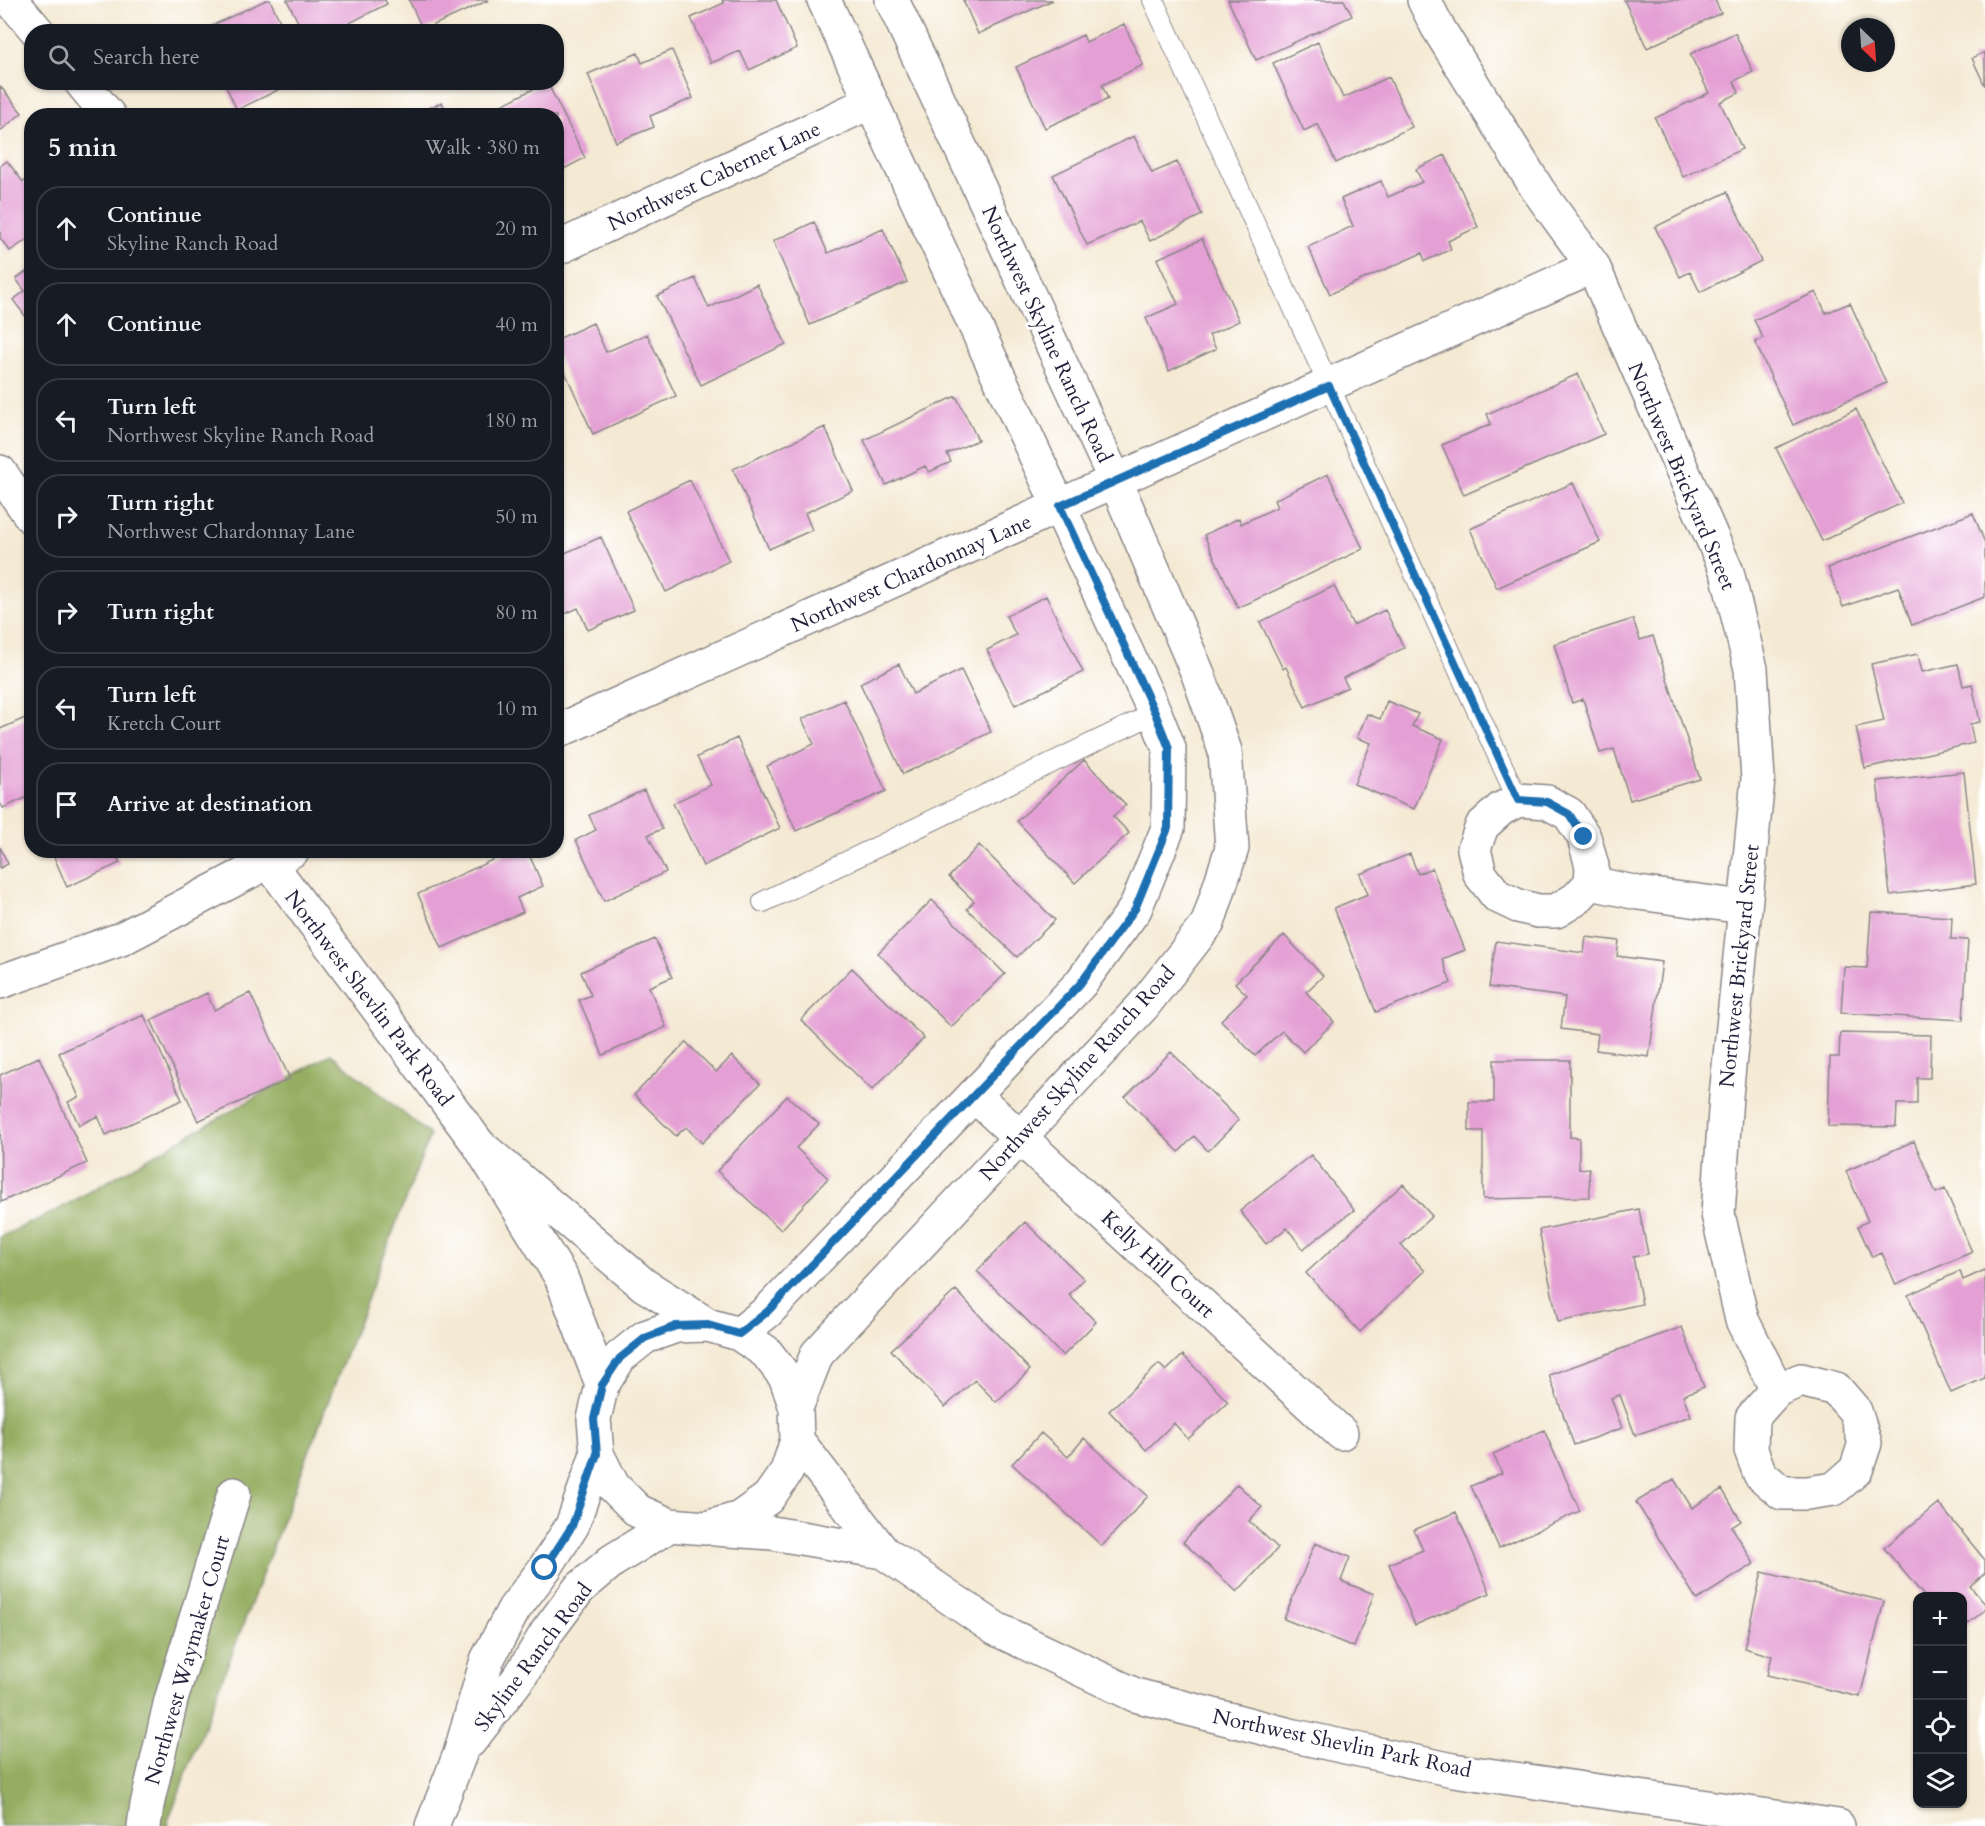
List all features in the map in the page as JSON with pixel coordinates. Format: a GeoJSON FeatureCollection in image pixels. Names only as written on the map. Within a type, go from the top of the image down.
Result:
{"type":"FeatureCollection","features":[{"type":"Feature","properties":{"kind":"street"},"geometry":{"type":"LineString","coordinates":[[739,1334],[767,1312],[1080,984],[1135,909],[1168,828],[1169,748],[1155,713],[824,0]]}},
{"type":"Feature","properties":{"kind":"street","name":"Northwest Skyline Ranch Road"},"geometry":{"type":"LineString","coordinates":[[796,1408],[817,1354],[1143,1006],[1208,923],[1232,848],[1225,751],[1198,674],[1115,480],[892,0]]}},
{"type":"Feature","properties":{"kind":"street","name":"Northwest Brickyard Street"},"geometry":{"type":"LineString","coordinates":[[1424,0],[1437,26],[1538,190],[1593,266],[1726,572],[1751,669],[1758,779],[1726,1096],[1718,1214],[1742,1320],[1777,1390]]}},
{"type":"Feature","properties":{"kind":"street"},"geometry":{"type":"LineString","coordinates":[[88,90],[102,108]]}},
{"type":"Feature","properties":{"kind":"street","name":"Northwest Cabernet Lane"},"geometry":{"type":"LineString","coordinates":[[564,245],[871,102]]}},
{"type":"Feature","properties":{"kind":"street","name":"Northwest Chardonnay Lane"},"geometry":{"type":"LineString","coordinates":[[564,728],[1593,266]]}},
{"type":"Feature","properties":{"kind":"street"},"geometry":{"type":"LineString","coordinates":[[0,472],[24,506]]}},
{"type":"Feature","properties":{"kind":"street"},"geometry":{"type":"LineString","coordinates":[[1518,800],[1547,802],[1569,814],[1584,837],[1592,866],[1591,883],[1576,899],[1556,911],[1538,911],[1518,906],[1497,896],[1480,873],[1474,849],[1482,826],[1501,809],[1518,800]]}},
{"type":"Feature","properties":{"kind":"street"},"geometry":{"type":"LineString","coordinates":[[0,982],[121,939],[267,858]]}},
{"type":"Feature","properties":{"kind":"street","name":"Northwest Shevlin Park Road"},"geometry":{"type":"LineString","coordinates":[[277,858],[479,1145],[561,1277],[602,1385]]}},
{"type":"Feature","properties":{"kind":"street"},"geometry":{"type":"LineString","coordinates":[[1591,883],[1638,893],[1744,907]]}},
{"type":"Feature","properties":{"kind":"street","name":"Kelly Hill Court"},"geometry":{"type":"LineString","coordinates":[[974,1095],[1341,1433]]}},
{"type":"Feature","properties":{"kind":"street","name":"Northwest Shevlin Park Road"},"geometry":{"type":"LineString","coordinates":[[479,1145],[644,1285],[708,1325]]}},
{"type":"Feature","properties":{"kind":"street"},"geometry":{"type":"LineString","coordinates":[[708,1325],[739,1334],[766,1352],[786,1378],[796,1408],[797,1440],[787,1471],[768,1498],[740,1518],[705,1528],[670,1525],[638,1511],[613,1486],[597,1454],[594,1419],[602,1385],[620,1358],[645,1338],[676,1326],[708,1325]]}},
{"type":"Feature","properties":{"kind":"street","name":"Northwest Shevlin Park Road"},"geometry":{"type":"LineString","coordinates":[[797,1440],[882,1552],[996,1629],[1135,1695],[1290,1735],[1453,1770],[1697,1816],[1838,1826]]}},
{"type":"Feature","properties":{"kind":"street","name":"Skyline Ranch Road"},"geometry":{"type":"LineString","coordinates":[[432,1826],[460,1754],[487,1660],[514,1609],[545,1568],[572,1526],[597,1454]]}},
{"type":"Feature","properties":{"kind":"street","name":"Northwest Waymaker Court"},"geometry":{"type":"LineString","coordinates":[[144,1826],[171,1700],[234,1494]]}},
{"type":"Feature","properties":{"kind":"street","name":"Skyline Ranch Road"},"geometry":{"type":"LineString","coordinates":[[460,1754],[521,1676],[547,1632],[579,1589],[612,1561],[670,1525]]}},
{"type":"Feature","properties":{"kind":"street","name":"Northwest Shevlin Park Road"},"geometry":{"type":"LineString","coordinates":[[705,1528],[772,1533],[882,1552]]}},
{"type":"Feature","properties":{"kind":"lane"},"geometry":{"type":"LineString","coordinates":[[1153,0],[1518,800]]}},
{"type":"Feature","properties":{"kind":"lane"},"geometry":{"type":"LineString","coordinates":[[763,902],[1155,713]]}},
{"type":"Feature","properties":{"kind":"green space"},"geometry":{"type":"Polygon","coordinates":[[[331,1054],[430,1135],[168,1821],[169,1826],[0,1826],[0,1237],[54,1212],[331,1054]]]}},
{"type":"Feature","properties":{"kind":"building"},"geometry":{"type":"Polygon","coordinates":[[[270,0],[281,24],[215,24],[270,0]]]}},
{"type":"Feature","properties":{"kind":"building"},"geometry":{"type":"Polygon","coordinates":[[[287,0],[385,0],[387,4],[348,24],[299,24],[287,0]]]}},
{"type":"Feature","properties":{"kind":"building"},"geometry":{"type":"Polygon","coordinates":[[[409,0],[489,0],[436,24],[420,24],[409,0]]]}},
{"type":"Feature","properties":{"kind":"building"},"geometry":{"type":"Polygon","coordinates":[[[722,0],[776,0],[797,48],[749,70],[740,51],[711,63],[691,18],[724,3],[722,0]]]}},
{"type":"Feature","properties":{"kind":"building"},"geometry":{"type":"Polygon","coordinates":[[[963,0],[1053,0],[978,34],[963,0]]]}},
{"type":"Feature","properties":{"kind":"building"},"geometry":{"type":"Polygon","coordinates":[[[1228,0],[1344,0],[1352,16],[1256,60],[1228,0]]]}},
{"type":"Feature","properties":{"kind":"building"},"geometry":{"type":"Polygon","coordinates":[[[1624,0],[1715,0],[1721,13],[1647,48],[1624,0]]]}},
{"type":"Feature","properties":{"kind":"building"},"geometry":{"type":"Polygon","coordinates":[[[1124,24],[1143,65],[1102,85],[1108,99],[1045,128],[1016,67],[1083,35],[1086,42],[1124,24]]]}},
{"type":"Feature","properties":{"kind":"building"},"geometry":{"type":"Polygon","coordinates":[[[1735,33],[1753,72],[1734,81],[1739,93],[1720,102],[1742,149],[1683,177],[1655,118],[1709,93],[1690,54],[1735,33]]]}},
{"type":"Feature","properties":{"kind":"building"},"geometry":{"type":"Polygon","coordinates":[[[1318,42],[1343,98],[1389,77],[1412,127],[1336,163],[1318,124],[1304,131],[1273,63],[1318,42]]]}},
{"type":"Feature","properties":{"kind":"building"},"geometry":{"type":"Polygon","coordinates":[[[672,50],[693,98],[650,116],[654,127],[616,142],[588,74],[638,53],[642,63],[672,50]]]}},
{"type":"Feature","properties":{"kind":"building"},"geometry":{"type":"Polygon","coordinates":[[[1985,52],[1985,86],[1972,58],[1985,52]]]}},
{"type":"Feature","properties":{"kind":"building"},"geometry":{"type":"Polygon","coordinates":[[[0,86],[22,113],[0,131],[0,86]]]}},
{"type":"Feature","properties":{"kind":"building"},"geometry":{"type":"Polygon","coordinates":[[[228,90],[278,90],[241,108],[236,108],[228,90]]]}},
{"type":"Feature","properties":{"kind":"building"},"geometry":{"type":"Polygon","coordinates":[[[531,90],[551,90],[560,108],[496,108],[531,90]]]}},
{"type":"Feature","properties":{"kind":"building"},"geometry":{"type":"Polygon","coordinates":[[[442,102],[445,108],[430,108],[442,102]]]}},
{"type":"Feature","properties":{"kind":"building"},"geometry":{"type":"Polygon","coordinates":[[[564,116],[585,158],[564,169],[564,116]]]}},
{"type":"Feature","properties":{"kind":"building"},"geometry":{"type":"Polygon","coordinates":[[[1134,136],[1152,173],[1177,162],[1202,215],[1150,241],[1140,221],[1087,245],[1053,175],[1134,136]]]}},
{"type":"Feature","properties":{"kind":"building"},"geometry":{"type":"Polygon","coordinates":[[[1445,155],[1478,227],[1448,241],[1451,249],[1425,261],[1422,253],[1330,294],[1308,247],[1353,226],[1341,199],[1381,181],[1388,197],[1422,182],[1416,169],[1445,155]]]}},
{"type":"Feature","properties":{"kind":"building"},"geometry":{"type":"Polygon","coordinates":[[[7,161],[24,181],[24,241],[10,251],[0,238],[0,166],[7,161]]]}},
{"type":"Feature","properties":{"kind":"building"},"geometry":{"type":"Polygon","coordinates":[[[1727,192],[1761,261],[1700,292],[1690,272],[1680,277],[1655,227],[1727,192]]]}},
{"type":"Feature","properties":{"kind":"building"},"geometry":{"type":"Polygon","coordinates":[[[814,222],[828,253],[883,229],[907,282],[810,325],[773,241],[814,222]]]}},
{"type":"Feature","properties":{"kind":"building"},"geometry":{"type":"Polygon","coordinates":[[[1202,239],[1239,321],[1209,335],[1216,349],[1169,371],[1146,318],[1178,304],[1157,259],[1202,239]]]}},
{"type":"Feature","properties":{"kind":"building"},"geometry":{"type":"Polygon","coordinates":[[[24,274],[24,290],[16,279],[24,274]]]}},
{"type":"Feature","properties":{"kind":"building"},"geometry":{"type":"Polygon","coordinates":[[[695,278],[709,308],[757,284],[786,344],[701,385],[657,296],[695,278]]]}},
{"type":"Feature","properties":{"kind":"building"},"geometry":{"type":"Polygon","coordinates":[[[24,292],[24,314],[13,300],[24,292]]]}},
{"type":"Feature","properties":{"kind":"building"},"geometry":{"type":"Polygon","coordinates":[[[1816,292],[1826,313],[1850,303],[1886,383],[1793,425],[1755,342],[1763,338],[1754,320],[1816,292]]]}},
{"type":"Feature","properties":{"kind":"building"},"geometry":{"type":"Polygon","coordinates":[[[593,323],[606,352],[647,334],[676,396],[593,434],[564,370],[564,336],[593,323]]]}},
{"type":"Feature","properties":{"kind":"building"},"geometry":{"type":"Polygon","coordinates":[[[1578,374],[1604,434],[1464,495],[1442,445],[1491,424],[1487,414],[1578,374]]]}},
{"type":"Feature","properties":{"kind":"building"},"geometry":{"type":"Polygon","coordinates":[[[956,396],[978,440],[947,454],[951,462],[929,472],[925,466],[886,485],[864,440],[956,396]]]}},
{"type":"Feature","properties":{"kind":"building"},"geometry":{"type":"Polygon","coordinates":[[[1856,409],[1902,503],[1822,541],[1776,448],[1856,409]]]}},
{"type":"Feature","properties":{"kind":"building"},"geometry":{"type":"Polygon","coordinates":[[[825,427],[853,491],[805,513],[812,530],[769,549],[733,469],[825,427]]]}},
{"type":"Feature","properties":{"kind":"building"},"geometry":{"type":"Polygon","coordinates":[[[1328,474],[1363,549],[1238,608],[1204,535],[1239,518],[1241,524],[1277,507],[1274,500],[1328,474]]]}},
{"type":"Feature","properties":{"kind":"building"},"geometry":{"type":"Polygon","coordinates":[[[690,480],[729,561],[666,592],[626,511],[690,480]]]}},
{"type":"Feature","properties":{"kind":"building"},"geometry":{"type":"Polygon","coordinates":[[[1573,483],[1600,542],[1497,588],[1470,529],[1573,483]]]}},
{"type":"Feature","properties":{"kind":"building"},"geometry":{"type":"Polygon","coordinates":[[[1973,513],[1985,543],[1985,597],[1912,625],[1898,587],[1843,607],[1828,568],[1973,513]]]}},
{"type":"Feature","properties":{"kind":"building"},"geometry":{"type":"Polygon","coordinates":[[[601,537],[634,610],[588,630],[578,608],[564,614],[564,553],[601,537]]]}},
{"type":"Feature","properties":{"kind":"building"},"geometry":{"type":"Polygon","coordinates":[[[1334,586],[1353,625],[1385,610],[1404,648],[1343,678],[1348,687],[1305,707],[1286,667],[1283,669],[1260,622],[1334,586]]]}},
{"type":"Feature","properties":{"kind":"building"},"geometry":{"type":"Polygon","coordinates":[[[1046,596],[1083,672],[1015,705],[987,650],[1016,635],[1006,616],[1046,596]]]}},
{"type":"Feature","properties":{"kind":"building"},"geometry":{"type":"Polygon","coordinates":[[[1633,619],[1640,640],[1653,636],[1700,779],[1630,800],[1614,749],[1600,753],[1583,699],[1572,703],[1554,644],[1633,619]]]}},
{"type":"Feature","properties":{"kind":"building"},"geometry":{"type":"Polygon","coordinates":[[[1918,654],[1922,672],[1958,664],[1963,686],[1972,684],[1980,722],[1970,724],[1974,743],[1865,768],[1856,727],[1884,721],[1871,664],[1918,654]]]}},
{"type":"Feature","properties":{"kind":"building"},"geometry":{"type":"Polygon","coordinates":[[[899,664],[913,694],[961,670],[991,732],[903,774],[860,683],[899,664]]]}},
{"type":"Feature","properties":{"kind":"building"},"geometry":{"type":"Polygon","coordinates":[[[844,700],[886,791],[796,831],[767,766],[814,744],[802,719],[844,700]]]}},
{"type":"Feature","properties":{"kind":"building"},"geometry":{"type":"Polygon","coordinates":[[[1387,701],[1418,714],[1412,726],[1443,739],[1414,809],[1354,784],[1371,743],[1357,738],[1367,714],[1380,719],[1387,701]]]}},
{"type":"Feature","properties":{"kind":"building"},"geometry":{"type":"Polygon","coordinates":[[[24,718],[24,799],[3,808],[0,802],[0,729],[24,718]]]}},
{"type":"Feature","properties":{"kind":"building"},"geometry":{"type":"Polygon","coordinates":[[[737,738],[780,828],[703,866],[673,803],[711,785],[697,757],[737,738]]]}},
{"type":"Feature","properties":{"kind":"building"},"geometry":{"type":"Polygon","coordinates":[[[1084,760],[1126,805],[1113,816],[1129,833],[1075,883],[1017,821],[1084,760]]]}},
{"type":"Feature","properties":{"kind":"building"},"geometry":{"type":"Polygon","coordinates":[[[1964,772],[1976,884],[1890,895],[1877,781],[1964,772]]]}},
{"type":"Feature","properties":{"kind":"building"},"geometry":{"type":"Polygon","coordinates":[[[644,790],[662,829],[648,835],[666,872],[604,901],[576,840],[596,830],[589,815],[644,790]]]}},
{"type":"Feature","properties":{"kind":"building"},"geometry":{"type":"Polygon","coordinates":[[[979,845],[1055,920],[1017,957],[967,909],[974,901],[949,877],[979,845]]]}},
{"type":"Feature","properties":{"kind":"building"},"geometry":{"type":"Polygon","coordinates":[[[0,847],[8,864],[0,868],[0,847]]]}},
{"type":"Feature","properties":{"kind":"building"},"geometry":{"type":"Polygon","coordinates":[[[1410,854],[1418,874],[1432,868],[1465,950],[1442,959],[1451,983],[1376,1012],[1334,908],[1368,894],[1360,874],[1410,854]]]}},
{"type":"Feature","properties":{"kind":"building"},"geometry":{"type":"Polygon","coordinates":[[[54,858],[118,858],[120,863],[67,887],[54,858]]]}},
{"type":"Feature","properties":{"kind":"building"},"geometry":{"type":"Polygon","coordinates":[[[497,858],[531,858],[543,886],[517,898],[523,912],[442,948],[418,894],[497,858]]]}},
{"type":"Feature","properties":{"kind":"building"},"geometry":{"type":"Polygon","coordinates":[[[932,900],[1005,974],[951,1027],[878,953],[932,900]]]}},
{"type":"Feature","properties":{"kind":"building"},"geometry":{"type":"Polygon","coordinates":[[[1871,912],[1952,917],[1951,939],[1968,940],[1963,1020],[1841,1013],[1844,967],[1867,968],[1871,912]]]}},
{"type":"Feature","properties":{"kind":"building"},"geometry":{"type":"Polygon","coordinates":[[[1284,935],[1323,976],[1306,992],[1334,1022],[1303,1052],[1282,1031],[1255,1056],[1221,1020],[1247,995],[1235,983],[1284,935]]]}},
{"type":"Feature","properties":{"kind":"building"},"geometry":{"type":"Polygon","coordinates":[[[1586,937],[1619,941],[1617,956],[1662,962],[1649,1057],[1596,1050],[1598,1034],[1561,1029],[1565,997],[1489,987],[1496,941],[1584,953],[1586,937]]]}},
{"type":"Feature","properties":{"kind":"building"},"geometry":{"type":"Polygon","coordinates":[[[655,939],[672,977],[649,987],[666,1027],[603,1055],[579,1000],[591,995],[581,972],[655,939]]]}},
{"type":"Feature","properties":{"kind":"building"},"geometry":{"type":"Polygon","coordinates":[[[852,968],[924,1038],[872,1090],[801,1020],[852,968]]]}},
{"type":"Feature","properties":{"kind":"building"},"geometry":{"type":"Polygon","coordinates":[[[207,993],[214,1010],[250,993],[290,1079],[198,1121],[151,1020],[207,993]]]}},
{"type":"Feature","properties":{"kind":"building"},"geometry":{"type":"Polygon","coordinates":[[[144,1015],[182,1100],[106,1135],[98,1116],[79,1125],[68,1102],[79,1097],[59,1053],[144,1015]]]}},
{"type":"Feature","properties":{"kind":"building"},"geometry":{"type":"Polygon","coordinates":[[[1840,1033],[1931,1035],[1930,1078],[1917,1078],[1917,1104],[1897,1104],[1896,1127],[1828,1126],[1830,1057],[1839,1057],[1840,1033]]]}},
{"type":"Feature","properties":{"kind":"building"},"geometry":{"type":"Polygon","coordinates":[[[686,1042],[716,1072],[732,1056],[760,1084],[702,1143],[686,1127],[676,1136],[634,1095],[686,1042]]]}},
{"type":"Feature","properties":{"kind":"building"},"geometry":{"type":"Polygon","coordinates":[[[1171,1052],[1239,1120],[1208,1151],[1194,1136],[1179,1152],[1125,1097],[1171,1052]]]}},
{"type":"Feature","properties":{"kind":"building"},"geometry":{"type":"Polygon","coordinates":[[[39,1057],[87,1163],[1,1202],[0,1075],[39,1057]]]}},
{"type":"Feature","properties":{"kind":"building"},"geometry":{"type":"Polygon","coordinates":[[[1494,1060],[1570,1060],[1570,1137],[1579,1138],[1579,1169],[1589,1168],[1590,1197],[1483,1199],[1483,1131],[1469,1131],[1469,1102],[1494,1102],[1494,1060]]]}},
{"type":"Feature","properties":{"kind":"building"},"geometry":{"type":"Polygon","coordinates":[[[787,1096],[819,1124],[796,1148],[828,1178],[781,1230],[717,1171],[787,1096]]]}},
{"type":"Feature","properties":{"kind":"building"},"geometry":{"type":"Polygon","coordinates":[[[1914,1141],[1936,1193],[1945,1189],[1972,1252],[1896,1285],[1882,1253],[1872,1257],[1858,1226],[1868,1221],[1846,1171],[1914,1141]]]}},
{"type":"Feature","properties":{"kind":"building"},"geometry":{"type":"Polygon","coordinates":[[[1311,1155],[1354,1210],[1303,1249],[1287,1228],[1266,1244],[1240,1211],[1311,1155]]]}},
{"type":"Feature","properties":{"kind":"building"},"geometry":{"type":"Polygon","coordinates":[[[1403,1184],[1432,1216],[1401,1245],[1425,1271],[1360,1332],[1306,1273],[1403,1184]]]}},
{"type":"Feature","properties":{"kind":"building"},"geometry":{"type":"Polygon","coordinates":[[[1639,1209],[1648,1254],[1633,1257],[1642,1304],[1558,1322],[1539,1230],[1639,1209]]]}},
{"type":"Feature","properties":{"kind":"building"},"geometry":{"type":"Polygon","coordinates":[[[1025,1222],[1084,1279],[1069,1295],[1096,1322],[1063,1356],[977,1271],[1025,1222]]]}},
{"type":"Feature","properties":{"kind":"building"},"geometry":{"type":"Polygon","coordinates":[[[1985,1270],[1985,1378],[1951,1393],[1908,1295],[1960,1271],[1963,1280],[1985,1270]]]}},
{"type":"Feature","properties":{"kind":"building"},"geometry":{"type":"Polygon","coordinates":[[[956,1290],[1030,1370],[996,1402],[975,1380],[945,1407],[891,1350],[956,1290]]]}},
{"type":"Feature","properties":{"kind":"building"},"geometry":{"type":"Polygon","coordinates":[[[1682,1327],[1704,1387],[1683,1395],[1691,1416],[1635,1435],[1620,1395],[1611,1398],[1622,1428],[1574,1445],[1549,1375],[1682,1327]]]}},
{"type":"Feature","properties":{"kind":"building"},"geometry":{"type":"Polygon","coordinates":[[[1183,1355],[1228,1402],[1188,1439],[1174,1423],[1146,1450],[1109,1411],[1159,1364],[1166,1371],[1183,1355]]]}},
{"type":"Feature","properties":{"kind":"building"},"geometry":{"type":"Polygon","coordinates":[[[1544,1430],[1580,1511],[1499,1548],[1471,1486],[1502,1473],[1493,1454],[1544,1430]]]}},
{"type":"Feature","properties":{"kind":"building"},"geometry":{"type":"Polygon","coordinates":[[[1041,1433],[1068,1457],[1084,1438],[1148,1496],[1102,1546],[1012,1464],[1041,1433]]]}},
{"type":"Feature","properties":{"kind":"building"},"geometry":{"type":"Polygon","coordinates":[[[1674,1479],[1692,1508],[1722,1489],[1741,1521],[1732,1527],[1754,1564],[1697,1600],[1636,1502],[1674,1479]]]}},
{"type":"Feature","properties":{"kind":"building"},"geometry":{"type":"Polygon","coordinates":[[[1237,1484],[1262,1507],[1249,1521],[1278,1548],[1237,1592],[1183,1542],[1237,1484]]]}},
{"type":"Feature","properties":{"kind":"building"},"geometry":{"type":"Polygon","coordinates":[[[1938,1503],[1985,1560],[1985,1573],[1970,1586],[1985,1604],[1985,1610],[1967,1624],[1967,1592],[1921,1592],[1884,1548],[1938,1503]]]}},
{"type":"Feature","properties":{"kind":"building"},"geometry":{"type":"Polygon","coordinates":[[[1456,1512],[1490,1593],[1415,1625],[1389,1564],[1423,1550],[1414,1530],[1456,1512]]]}},
{"type":"Feature","properties":{"kind":"building"},"geometry":{"type":"Polygon","coordinates":[[[1315,1543],[1350,1557],[1341,1581],[1374,1594],[1354,1647],[1284,1619],[1315,1543]]]}},
{"type":"Feature","properties":{"kind":"building"},"geometry":{"type":"Polygon","coordinates":[[[1762,1572],[1884,1601],[1860,1697],[1767,1675],[1772,1656],[1744,1648],[1762,1572]]]}},
{"type":"Feature","properties":{"kind":"route"},"geometry":{"type":"LineString","coordinates":[[545,1568],[572,1526],[597,1454],[594,1419],[602,1385],[620,1358],[645,1338],[676,1326],[708,1325],[739,1334],[767,1312],[1080,984],[1135,909],[1168,828],[1169,748],[1060,506],[1329,386],[1518,800],[1547,802],[1569,814],[1584,837]]}}]}
